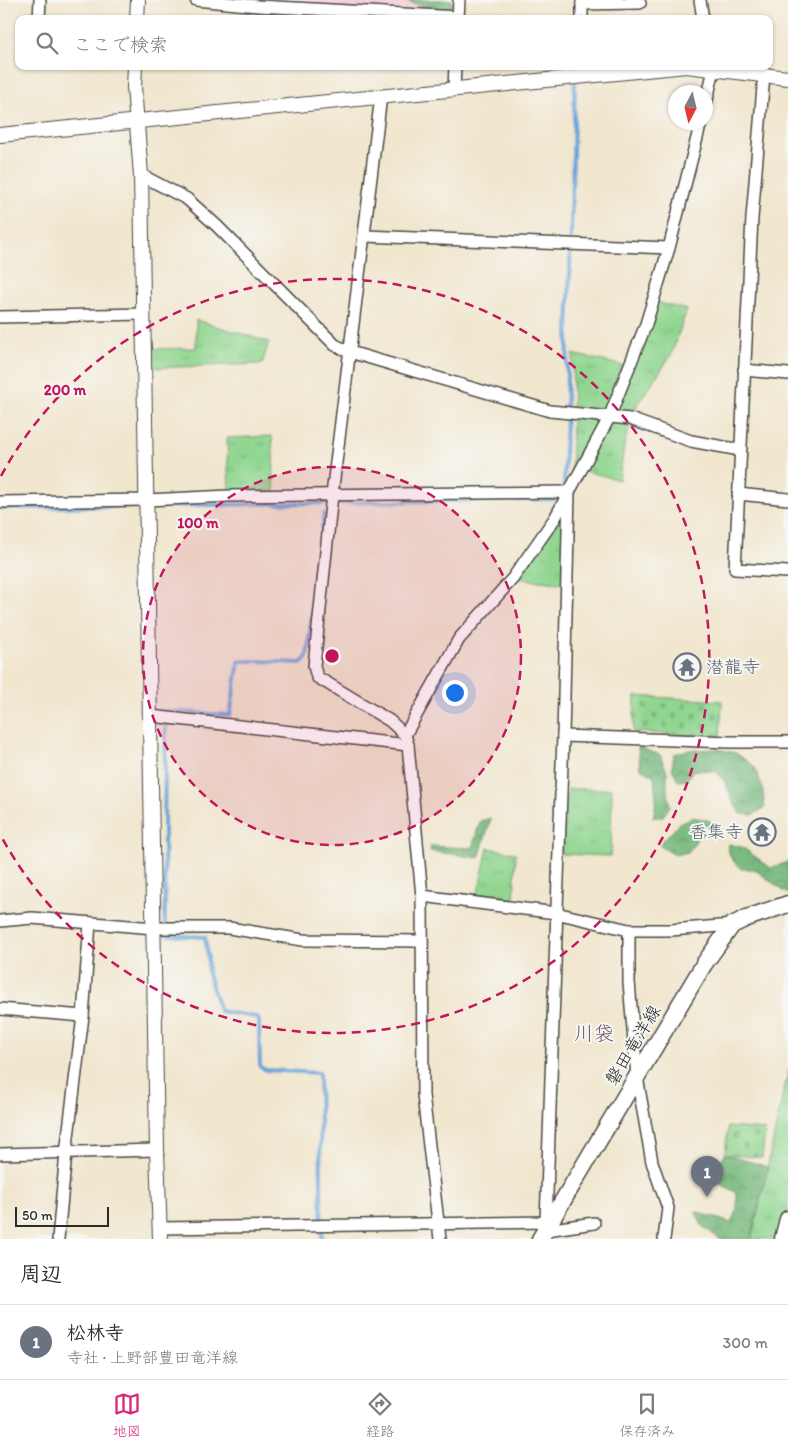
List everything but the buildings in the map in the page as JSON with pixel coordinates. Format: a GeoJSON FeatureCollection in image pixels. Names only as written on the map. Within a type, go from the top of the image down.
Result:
{"type":"FeatureCollection","features":[{"type":"Feature","properties":{"kind":"main road"},"geometry":{"type":"LineString","coordinates":[[732,925],[788,904]]}},
{"type":"Feature","properties":{"kind":"main road","name":"磐田竜洋線"},"geometry":{"type":"LineString","coordinates":[[545,1229],[704,964],[732,925]]}},
{"type":"Feature","properties":{"kind":"main road"},"geometry":{"type":"LineString","coordinates":[[783,1239],[788,1219]]}},
{"type":"Feature","properties":{"kind":"street"},"geometry":{"type":"LineString","coordinates":[[39,15],[40,0]]}},
{"type":"Feature","properties":{"kind":"street"},"geometry":{"type":"LineString","coordinates":[[136,15],[138,0]]}},
{"type":"Feature","properties":{"kind":"street"},"geometry":{"type":"LineString","coordinates":[[196,0],[258,6],[408,15]]}},
{"type":"Feature","properties":{"kind":"street"},"geometry":{"type":"LineString","coordinates":[[458,15],[459,0]]}},
{"type":"Feature","properties":{"kind":"street"},"geometry":{"type":"LineString","coordinates":[[700,0],[702,15]]}},
{"type":"Feature","properties":{"kind":"street"},"geometry":{"type":"LineString","coordinates":[[582,15],[582,2],[640,3]]}},
{"type":"Feature","properties":{"kind":"street"},"geometry":{"type":"LineString","coordinates":[[134,70],[141,175],[160,1234],[439,1224],[545,1229],[594,1223]]}},
{"type":"Feature","properties":{"kind":"street"},"geometry":{"type":"LineString","coordinates":[[454,89],[455,70]]}},
{"type":"Feature","properties":{"kind":"street"},"geometry":{"type":"LineString","coordinates":[[0,135],[454,89],[580,72],[615,70]]}},
{"type":"Feature","properties":{"kind":"street"},"geometry":{"type":"LineString","coordinates":[[710,85],[714,70]]}},
{"type":"Feature","properties":{"kind":"street"},"geometry":{"type":"LineString","coordinates":[[728,70],[788,78]]}},
{"type":"Feature","properties":{"kind":"street"},"geometry":{"type":"LineString","coordinates":[[764,75],[752,218],[734,569],[788,572]]}},
{"type":"Feature","properties":{"kind":"street"},"geometry":{"type":"LineString","coordinates":[[381,96],[332,495],[314,666],[317,677],[390,721],[406,740]]}},
{"type":"Feature","properties":{"kind":"street"},"geometry":{"type":"LineString","coordinates":[[440,1239],[423,1095],[422,896],[406,740],[459,639],[513,578],[555,518],[609,418],[646,324],[669,248],[699,130]]}},
{"type":"Feature","properties":{"kind":"street"},"geometry":{"type":"LineString","coordinates":[[141,175],[187,199],[217,226],[335,345],[350,352],[550,411],[630,419],[691,441],[740,450]]}},
{"type":"Feature","properties":{"kind":"street"},"geometry":{"type":"LineString","coordinates":[[365,236],[669,248]]}},
{"type":"Feature","properties":{"kind":"street"},"geometry":{"type":"LineString","coordinates":[[0,317],[144,314]]}},
{"type":"Feature","properties":{"kind":"street"},"geometry":{"type":"LineString","coordinates":[[744,370],[788,374]]}},
{"type":"Feature","properties":{"kind":"street"},"geometry":{"type":"LineString","coordinates":[[0,502],[147,500],[229,496],[569,492]]}},
{"type":"Feature","properties":{"kind":"street"},"geometry":{"type":"LineString","coordinates":[[545,1229],[563,736],[569,492]]}},
{"type":"Feature","properties":{"kind":"street"},"geometry":{"type":"LineString","coordinates":[[738,494],[788,499]]}},
{"type":"Feature","properties":{"kind":"street"},"geometry":{"type":"LineString","coordinates":[[151,716],[406,740]]}},
{"type":"Feature","properties":{"kind":"street"},"geometry":{"type":"LineString","coordinates":[[563,736],[730,742],[788,742]]}},
{"type":"Feature","properties":{"kind":"street"},"geometry":{"type":"LineString","coordinates":[[422,896],[556,914],[628,930],[670,930],[732,925]]}},
{"type":"Feature","properties":{"kind":"street"},"geometry":{"type":"LineString","coordinates":[[0,921],[32,918],[154,928],[229,928],[303,940],[421,941]]}},
{"type":"Feature","properties":{"kind":"street"},"geometry":{"type":"LineString","coordinates":[[58,1239],[66,1152],[83,1016],[90,923]]}},
{"type":"Feature","properties":{"kind":"street"},"geometry":{"type":"LineString","coordinates":[[628,930],[629,982],[637,1077],[652,1162],[668,1208],[664,1239]]}},
{"type":"Feature","properties":{"kind":"street"},"geometry":{"type":"LineString","coordinates":[[0,1008],[83,1016]]}},
{"type":"Feature","properties":{"kind":"street"},"geometry":{"type":"LineString","coordinates":[[0,1154],[157,1150]]}},
{"type":"Feature","properties":{"kind":"shaded area"},"geometry":{"type":"Polygon","coordinates":[[[219,0],[458,0],[458,15],[430,15],[219,0]]]}},
{"type":"Feature","properties":{"kind":"green space"},"geometry":{"type":"Polygon","coordinates":[[[452,0],[452,15],[449,15],[407,1],[452,0]]]}},
{"type":"Feature","properties":{"kind":"green space"},"geometry":{"type":"Polygon","coordinates":[[[653,301],[687,310],[671,355],[637,405],[625,441],[619,480],[581,470],[571,488],[573,354],[625,366],[653,301]]]}},
{"type":"Feature","properties":{"kind":"green space"},"geometry":{"type":"Polygon","coordinates":[[[196,320],[269,342],[262,364],[150,368],[148,349],[196,348],[196,320]]]}},
{"type":"Feature","properties":{"kind":"green space"},"geometry":{"type":"Polygon","coordinates":[[[272,436],[275,494],[229,496],[227,438],[272,436]]]}},
{"type":"Feature","properties":{"kind":"green space"},"geometry":{"type":"Polygon","coordinates":[[[569,501],[567,584],[513,578],[569,501]]]}},
{"type":"Feature","properties":{"kind":"green space"},"geometry":{"type":"Polygon","coordinates":[[[635,696],[722,701],[720,737],[633,732],[635,696]]]}},
{"type":"Feature","properties":{"kind":"green space"},"geometry":{"type":"Polygon","coordinates":[[[638,747],[660,755],[667,772],[670,806],[663,816],[653,818],[656,801],[654,776],[640,768],[638,747]]]}},
{"type":"Feature","properties":{"kind":"green space"},"geometry":{"type":"Polygon","coordinates":[[[717,749],[736,753],[755,767],[762,786],[765,807],[753,815],[740,814],[726,784],[716,771],[693,770],[687,780],[678,781],[672,768],[674,754],[688,750],[717,749]]]}},
{"type":"Feature","properties":{"kind":"green space"},"geometry":{"type":"Polygon","coordinates":[[[568,789],[612,789],[611,856],[561,854],[568,789]]]}},
{"type":"Feature","properties":{"kind":"green space"},"geometry":{"type":"Polygon","coordinates":[[[692,817],[708,820],[722,829],[699,835],[688,852],[675,855],[660,846],[663,839],[679,823],[692,817]]]}},
{"type":"Feature","properties":{"kind":"green space"},"geometry":{"type":"Polygon","coordinates":[[[491,818],[479,858],[430,851],[431,846],[472,848],[480,821],[491,818]]]}},
{"type":"Feature","properties":{"kind":"green space"},"geometry":{"type":"Polygon","coordinates":[[[729,844],[742,847],[771,868],[788,862],[788,894],[754,869],[741,869],[733,861],[728,848],[729,844]]]}},
{"type":"Feature","properties":{"kind":"green space"},"geometry":{"type":"Polygon","coordinates":[[[488,848],[516,853],[514,901],[477,896],[488,848]]]}},
{"type":"Feature","properties":{"kind":"green space"},"geometry":{"type":"Polygon","coordinates":[[[788,1070],[788,1239],[752,1239],[788,1070]]]}},
{"type":"Feature","properties":{"kind":"green space"},"geometry":{"type":"Polygon","coordinates":[[[728,1127],[765,1130],[762,1158],[725,1154],[728,1127]]]}},
{"type":"Feature","properties":{"kind":"green space"},"geometry":{"type":"Polygon","coordinates":[[[725,1154],[768,1167],[751,1239],[720,1239],[702,1226],[695,1211],[731,1223],[737,1208],[737,1193],[708,1177],[705,1173],[713,1162],[721,1160],[725,1154]]]}},
{"type":"Feature","properties":{"kind":"waterway"},"geometry":{"type":"LineString","coordinates":[[576,0],[576,15]]}},
{"type":"Feature","properties":{"kind":"waterway"},"geometry":{"type":"LineString","coordinates":[[151,506],[554,499],[564,486],[575,81]]}},
{"type":"Feature","properties":{"kind":"waterway"},"geometry":{"type":"LineString","coordinates":[[0,508],[144,506]]}},
{"type":"Feature","properties":{"kind":"waterway"},"geometry":{"type":"LineString","coordinates":[[322,1239],[319,1073],[266,1070],[260,1067],[259,1020],[256,1017],[220,1011],[208,974],[205,937],[165,935],[164,827],[166,711],[230,715],[239,661],[301,663],[307,657],[324,514]]}},
{"type":"Feature","properties":{"kind":"place","name":"潜龍寺"},"geometry":{"type":"Point","coordinates":[687,667]}},
{"type":"Feature","properties":{"kind":"place","name":"香集寺"},"geometry":{"type":"Point","coordinates":[762,832]}},
{"type":"Feature","properties":{"kind":"place","name":"松林寺"},"geometry":{"type":"Point","coordinates":[707,1197]}},
{"type":"Feature","properties":{"kind":"district","name":"川袋"},"geometry":{"type":"Point","coordinates":[594,1033]}}]}
